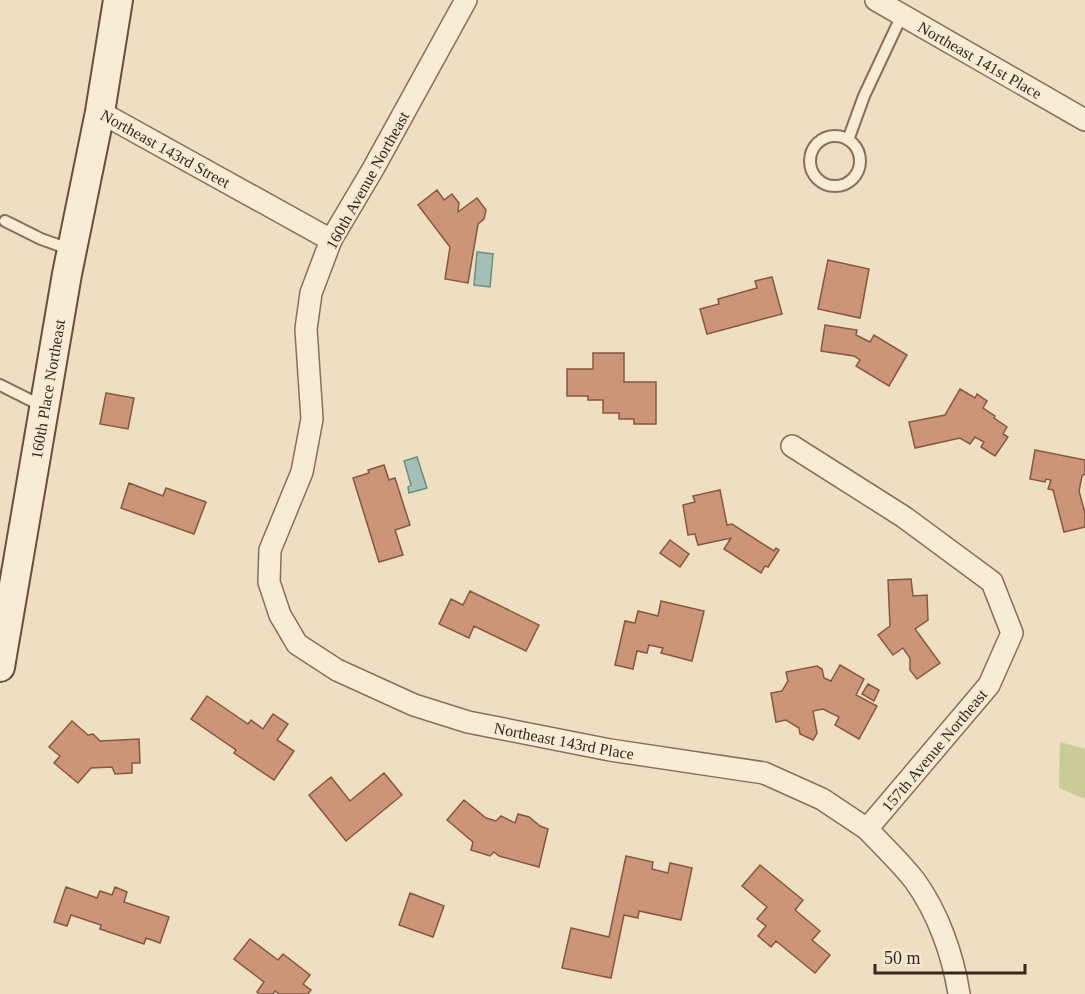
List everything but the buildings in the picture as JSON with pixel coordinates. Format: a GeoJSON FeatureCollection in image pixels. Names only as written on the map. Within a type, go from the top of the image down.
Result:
{"type":"FeatureCollection","features":[{"type":"Feature","properties":{"kind":"street","name":"Northeast 143rd Street"},"geometry":{"type":"LineString","coordinates":[[118,0],[100,112],[331,240]]}},
{"type":"Feature","properties":{"kind":"street","name":"160th Avenue Northeast"},"geometry":{"type":"LineString","coordinates":[[279,615],[269,582],[270,550],[302,472],[312,419],[306,329],[312,293],[331,240],[465,0]]}},
{"type":"Feature","properties":{"kind":"street","name":"Northeast 141st Place"},"geometry":{"type":"LineString","coordinates":[[876,0],[906,7],[1085,120]]}},
{"type":"Feature","properties":{"kind":"street","name":"160th Place Northeast"},"geometry":{"type":"LineString","coordinates":[[0,667],[7,586],[44,407],[100,112]]}},
{"type":"Feature","properties":{"kind":"street","name":"157th Avenue Northeast"},"geometry":{"type":"LineString","coordinates":[[792,446],[904,517],[992,582],[1012,633],[989,685],[867,829]]}},
{"type":"Feature","properties":{"kind":"street","name":"Northeast 143rd Place"},"geometry":{"type":"LineString","coordinates":[[279,615],[297,644],[337,670],[414,705],[468,722],[610,750],[764,773],[822,799],[867,829]]}},
{"type":"Feature","properties":{"kind":"street"},"geometry":{"type":"LineString","coordinates":[[867,829],[915,881],[939,923],[956,976],[959,994]]}},
{"type":"Feature","properties":{"kind":"lane"},"geometry":{"type":"LineString","coordinates":[[848,140],[864,96],[906,7]]}},
{"type":"Feature","properties":{"kind":"lane"},"geometry":{"type":"LineString","coordinates":[[832,136],[840,136],[848,140],[858,152],[860,167],[857,174],[845,184],[837,186],[822,182],[812,169],[810,160],[812,152],[824,139],[832,136]]}},
{"type":"Feature","properties":{"kind":"lane"},"geometry":{"type":"LineString","coordinates":[[5,221],[41,239],[72,250]]}},
{"type":"Feature","properties":{"kind":"lane"},"geometry":{"type":"LineString","coordinates":[[0,385],[44,407]]}},
{"type":"Feature","properties":{"kind":"green space"},"geometry":{"type":"Polygon","coordinates":[[[1060,742],[1085,749],[1085,799],[1059,788],[1060,742]]]}},
{"type":"Feature","properties":{"kind":"water"},"geometry":{"type":"Polygon","coordinates":[[[477,252],[493,254],[490,287],[474,285],[477,252]]]}},
{"type":"Feature","properties":{"kind":"water"},"geometry":{"type":"Polygon","coordinates":[[[417,457],[427,488],[409,493],[408,487],[411,485],[404,461],[417,457]]]}}]}
